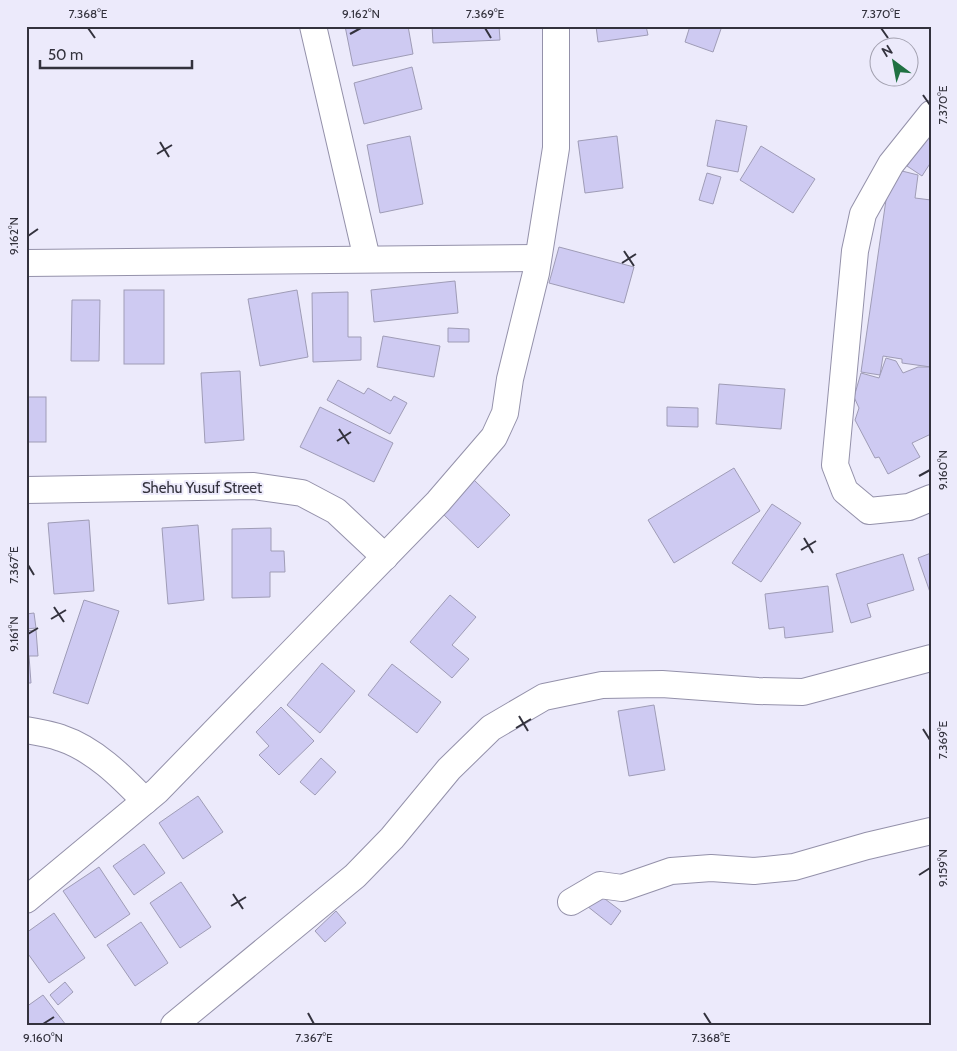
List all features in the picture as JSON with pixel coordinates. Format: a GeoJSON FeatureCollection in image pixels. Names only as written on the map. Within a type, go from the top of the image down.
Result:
{"type":"FeatureCollection","features":[{"type":"Feature","properties":{"kind":"street"},"geometry":{"type":"LineString","coordinates":[[313,26],[367,259]]}},
{"type":"Feature","properties":{"kind":"street"},"geometry":{"type":"LineString","coordinates":[[26,900],[157,791],[438,502],[494,437],[505,413],[510,379],[538,258],[556,148],[556,26]]}},
{"type":"Feature","properties":{"kind":"street"},"geometry":{"type":"LineString","coordinates":[[931,114],[891,164],[863,214],[855,251],[835,465],[845,491],[869,511],[908,508],[931,498]]}},
{"type":"Feature","properties":{"kind":"street"},"geometry":{"type":"LineString","coordinates":[[26,263],[538,258]]}},
{"type":"Feature","properties":{"kind":"street","name":"Shehu Yusuf Street"},"geometry":{"type":"LineString","coordinates":[[26,490],[254,486],[302,493],[336,511],[385,557]]}},
{"type":"Feature","properties":{"kind":"street"},"geometry":{"type":"LineString","coordinates":[[174,1025],[355,876],[392,838],[449,769],[491,728],[544,697],[602,685],[662,684],[758,691],[803,692],[931,658]]}},
{"type":"Feature","properties":{"kind":"street"},"geometry":{"type":"LineString","coordinates":[[26,730],[61,738],[92,754],[119,774],[145,801]]}},
{"type":"Feature","properties":{"kind":"street"},"geometry":{"type":"LineString","coordinates":[[570,902],[600,884],[622,888],[671,871],[711,868],[754,871],[794,867],[867,846],[931,831]]}},
{"type":"Feature","properties":{"kind":"building"},"geometry":{"type":"Polygon","coordinates":[[[345,26],[408,26],[413,54],[353,66],[345,26]]]}},
{"type":"Feature","properties":{"kind":"building"},"geometry":{"type":"Polygon","coordinates":[[[432,26],[499,26],[500,40],[433,43],[432,26]]]}},
{"type":"Feature","properties":{"kind":"building"},"geometry":{"type":"Polygon","coordinates":[[[596,26],[646,26],[648,35],[598,42],[596,26]]]}},
{"type":"Feature","properties":{"kind":"building"},"geometry":{"type":"Polygon","coordinates":[[[690,26],[722,26],[713,52],[685,42],[690,26]]]}},
{"type":"Feature","properties":{"kind":"building"},"geometry":{"type":"Polygon","coordinates":[[[412,67],[422,109],[364,124],[354,83],[412,67]]]}},
{"type":"Feature","properties":{"kind":"building"},"geometry":{"type":"Polygon","coordinates":[[[716,120],[747,126],[738,172],[707,166],[716,120]]]}},
{"type":"Feature","properties":{"kind":"building"},"geometry":{"type":"Polygon","coordinates":[[[931,130],[931,162],[922,176],[907,166],[931,130]]]}},
{"type":"Feature","properties":{"kind":"building"},"geometry":{"type":"Polygon","coordinates":[[[410,136],[423,204],[380,213],[367,145],[410,136]]]}},
{"type":"Feature","properties":{"kind":"building"},"geometry":{"type":"Polygon","coordinates":[[[617,136],[623,188],[585,193],[578,141],[617,136]]]}},
{"type":"Feature","properties":{"kind":"building"},"geometry":{"type":"Polygon","coordinates":[[[761,146],[815,179],[793,213],[740,180],[761,146]]]}},
{"type":"Feature","properties":{"kind":"building"},"geometry":{"type":"Polygon","coordinates":[[[902,171],[918,175],[915,198],[931,200],[931,367],[902,363],[902,359],[883,356],[880,375],[861,372],[887,193],[902,171]]]}},
{"type":"Feature","properties":{"kind":"building"},"geometry":{"type":"Polygon","coordinates":[[[707,173],[721,177],[713,204],[699,200],[707,173]]]}},
{"type":"Feature","properties":{"kind":"building"},"geometry":{"type":"Polygon","coordinates":[[[559,247],[634,267],[624,303],[549,283],[559,247]]]}},
{"type":"Feature","properties":{"kind":"building"},"geometry":{"type":"Polygon","coordinates":[[[455,281],[458,313],[374,322],[371,290],[455,281]]]}},
{"type":"Feature","properties":{"kind":"building"},"geometry":{"type":"Polygon","coordinates":[[[124,290],[164,290],[164,364],[124,364],[124,290]]]}},
{"type":"Feature","properties":{"kind":"building"},"geometry":{"type":"Polygon","coordinates":[[[297,290],[308,357],[260,366],[248,299],[297,290]]]}},
{"type":"Feature","properties":{"kind":"building"},"geometry":{"type":"Polygon","coordinates":[[[348,292],[348,337],[361,337],[361,360],[313,362],[312,293],[348,292]]]}},
{"type":"Feature","properties":{"kind":"building"},"geometry":{"type":"Polygon","coordinates":[[[72,300],[100,300],[99,361],[71,361],[72,300]]]}},
{"type":"Feature","properties":{"kind":"building"},"geometry":{"type":"Polygon","coordinates":[[[448,328],[469,329],[469,342],[448,342],[448,328]]]}},
{"type":"Feature","properties":{"kind":"building"},"geometry":{"type":"Polygon","coordinates":[[[383,336],[440,346],[434,377],[377,367],[383,336]]]}},
{"type":"Feature","properties":{"kind":"building"},"geometry":{"type":"Polygon","coordinates":[[[886,358],[896,361],[903,373],[918,367],[931,367],[931,434],[912,443],[920,457],[888,474],[879,457],[875,458],[855,420],[859,408],[854,397],[861,373],[879,378],[886,358]]]}},
{"type":"Feature","properties":{"kind":"building"},"geometry":{"type":"Polygon","coordinates":[[[240,371],[244,440],[205,443],[201,373],[240,371]]]}},
{"type":"Feature","properties":{"kind":"building"},"geometry":{"type":"Polygon","coordinates":[[[338,380],[364,394],[368,388],[391,401],[394,396],[407,403],[390,434],[327,400],[338,380]]]}},
{"type":"Feature","properties":{"kind":"building"},"geometry":{"type":"Polygon","coordinates":[[[719,384],[785,389],[781,429],[716,424],[719,384]]]}},
{"type":"Feature","properties":{"kind":"building"},"geometry":{"type":"Polygon","coordinates":[[[26,397],[46,397],[46,442],[26,442],[26,397]]]}},
{"type":"Feature","properties":{"kind":"building"},"geometry":{"type":"Polygon","coordinates":[[[320,407],[393,443],[374,482],[300,447],[320,407]]]}},
{"type":"Feature","properties":{"kind":"building"},"geometry":{"type":"Polygon","coordinates":[[[667,407],[698,408],[698,427],[667,426],[667,407]]]}},
{"type":"Feature","properties":{"kind":"building"},"geometry":{"type":"Polygon","coordinates":[[[734,468],[760,511],[674,563],[648,520],[734,468]]]}},
{"type":"Feature","properties":{"kind":"building"},"geometry":{"type":"Polygon","coordinates":[[[474,480],[510,515],[478,548],[442,513],[474,480]]]}},
{"type":"Feature","properties":{"kind":"building"},"geometry":{"type":"Polygon","coordinates":[[[772,504],[801,523],[761,582],[732,563],[772,504]]]}},
{"type":"Feature","properties":{"kind":"building"},"geometry":{"type":"Polygon","coordinates":[[[89,520],[94,591],[54,594],[48,523],[89,520]]]}},
{"type":"Feature","properties":{"kind":"building"},"geometry":{"type":"Polygon","coordinates":[[[198,525],[204,600],[168,604],[162,528],[198,525]]]}},
{"type":"Feature","properties":{"kind":"building"},"geometry":{"type":"Polygon","coordinates":[[[271,528],[271,551],[284,551],[285,572],[270,572],[270,597],[232,598],[232,529],[271,528]]]}},
{"type":"Feature","properties":{"kind":"building"},"geometry":{"type":"Polygon","coordinates":[[[931,553],[931,595],[918,558],[931,553]]]}},
{"type":"Feature","properties":{"kind":"building"},"geometry":{"type":"Polygon","coordinates":[[[903,554],[914,590],[867,604],[871,617],[851,623],[836,574],[903,554]]]}},
{"type":"Feature","properties":{"kind":"building"},"geometry":{"type":"Polygon","coordinates":[[[828,586],[833,632],[785,638],[784,627],[769,629],[765,594],[828,586]]]}},
{"type":"Feature","properties":{"kind":"building"},"geometry":{"type":"Polygon","coordinates":[[[450,595],[476,617],[452,645],[469,659],[452,678],[410,642],[450,595]]]}},
{"type":"Feature","properties":{"kind":"building"},"geometry":{"type":"Polygon","coordinates":[[[84,600],[119,611],[88,704],[53,693],[84,600]]]}},
{"type":"Feature","properties":{"kind":"building"},"geometry":{"type":"Polygon","coordinates":[[[34,613],[36,628],[26,629],[26,614],[34,613]]]}},
{"type":"Feature","properties":{"kind":"building"},"geometry":{"type":"Polygon","coordinates":[[[36,630],[38,656],[29,656],[31,683],[26,683],[26,631],[36,630]]]}},
{"type":"Feature","properties":{"kind":"building"},"geometry":{"type":"Polygon","coordinates":[[[322,663],[355,691],[320,733],[287,705],[322,663]]]}},
{"type":"Feature","properties":{"kind":"building"},"geometry":{"type":"Polygon","coordinates":[[[392,664],[441,702],[417,733],[368,695],[392,664]]]}},
{"type":"Feature","properties":{"kind":"building"},"geometry":{"type":"Polygon","coordinates":[[[654,705],[665,770],[629,776],[618,711],[654,705]]]}},
{"type":"Feature","properties":{"kind":"building"},"geometry":{"type":"Polygon","coordinates":[[[281,707],[314,741],[279,775],[259,755],[269,746],[256,732],[281,707]]]}},
{"type":"Feature","properties":{"kind":"building"},"geometry":{"type":"Polygon","coordinates":[[[321,758],[336,772],[315,795],[300,782],[321,758]]]}},
{"type":"Feature","properties":{"kind":"building"},"geometry":{"type":"Polygon","coordinates":[[[198,796],[223,832],[183,859],[159,823],[198,796]]]}},
{"type":"Feature","properties":{"kind":"building"},"geometry":{"type":"Polygon","coordinates":[[[144,844],[165,873],[134,895],[113,866],[144,844]]]}},
{"type":"Feature","properties":{"kind":"building"},"geometry":{"type":"Polygon","coordinates":[[[99,867],[130,914],[95,938],[63,891],[99,867]]]}},
{"type":"Feature","properties":{"kind":"building"},"geometry":{"type":"Polygon","coordinates":[[[181,882],[211,927],[180,948],[150,903],[181,882]]]}},
{"type":"Feature","properties":{"kind":"building"},"geometry":{"type":"Polygon","coordinates":[[[597,893],[621,911],[611,925],[587,906],[597,893]]]}},
{"type":"Feature","properties":{"kind":"building"},"geometry":{"type":"Polygon","coordinates":[[[336,911],[346,923],[325,942],[315,931],[336,911]]]}},
{"type":"Feature","properties":{"kind":"building"},"geometry":{"type":"Polygon","coordinates":[[[54,913],[85,958],[49,983],[26,951],[26,933],[54,913]]]}},
{"type":"Feature","properties":{"kind":"building"},"geometry":{"type":"Polygon","coordinates":[[[141,922],[168,963],[135,986],[107,945],[141,922]]]}},
{"type":"Feature","properties":{"kind":"building"},"geometry":{"type":"Polygon","coordinates":[[[65,982],[73,992],[58,1005],[50,995],[65,982]]]}},
{"type":"Feature","properties":{"kind":"building"},"geometry":{"type":"Polygon","coordinates":[[[43,995],[66,1025],[26,1025],[26,1007],[43,995]]]}}]}
